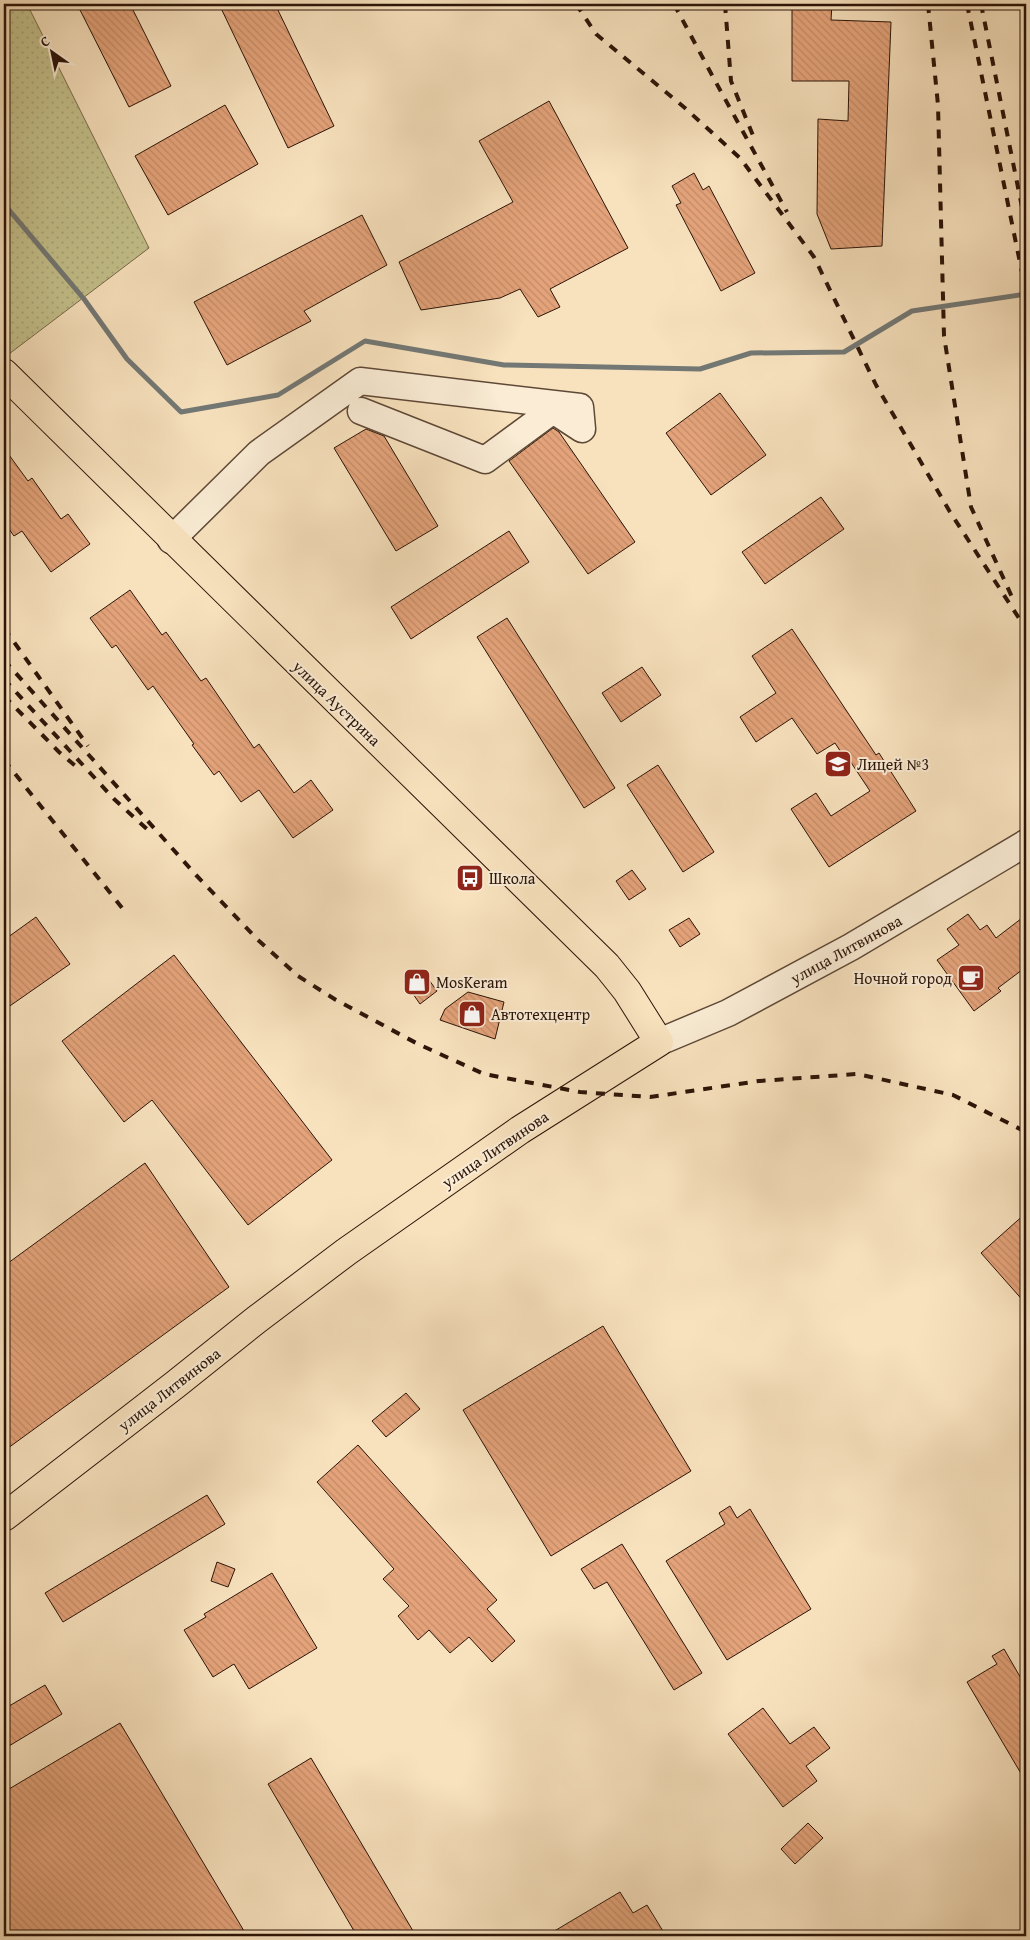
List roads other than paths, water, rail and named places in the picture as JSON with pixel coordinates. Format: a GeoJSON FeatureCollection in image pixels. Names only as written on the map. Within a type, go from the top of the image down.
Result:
{"type":"FeatureCollection","features":[{"type":"Feature","properties":{"kind":"main road","name":"улица Аустрина"},"geometry":{"type":"LineString","coordinates":[[4,373],[171,540],[377,742],[487,846],[607,966],[627,991],[659,1042]]}},
{"type":"Feature","properties":{"kind":"main road","name":"улица Литвинова"},"geometry":{"type":"LineString","coordinates":[[4,1518],[256,1320],[346,1252],[520,1130],[659,1042]]}},
{"type":"Feature","properties":{"kind":"street"},"geometry":{"type":"LineString","coordinates":[[171,540],[258,453],[360,381],[580,407],[582,429],[553,410],[485,460],[361,411]]}},
{"type":"Feature","properties":{"kind":"street","name":"улица Литвинова"},"geometry":{"type":"LineString","coordinates":[[659,1042],[728,1013],[852,947],[1026,843]]}},
{"type":"Feature","properties":{"kind":"waterway"},"geometry":{"type":"LineString","coordinates":[[4,204],[84,299],[127,359],[181,412],[278,395],[365,341],[504,365],[700,369],[751,353],[844,352],[912,311],[1026,294]]}},
{"type":"Feature","properties":{"kind":"railway"},"geometry":{"type":"LineString","coordinates":[[576,4],[596,34],[685,108],[740,158],[814,257],[876,385],[950,512],[1026,629]]}},
{"type":"Feature","properties":{"kind":"railway"},"geometry":{"type":"LineString","coordinates":[[674,4],[787,212]]}},
{"type":"Feature","properties":{"kind":"railway"},"geometry":{"type":"LineString","coordinates":[[725,4],[731,81],[756,143]]}},
{"type":"Feature","properties":{"kind":"railway"},"geometry":{"type":"LineString","coordinates":[[928,4],[938,105],[944,336],[971,507],[1012,597]]}},
{"type":"Feature","properties":{"kind":"railway"},"geometry":{"type":"LineString","coordinates":[[967,4],[1026,292]]}},
{"type":"Feature","properties":{"kind":"railway"},"geometry":{"type":"LineString","coordinates":[[981,4],[1026,227]]}},
{"type":"Feature","properties":{"kind":"railway"},"geometry":{"type":"LineString","coordinates":[[4,628],[88,746]]}},
{"type":"Feature","properties":{"kind":"railway"},"geometry":{"type":"LineString","coordinates":[[4,660],[196,875],[257,939],[298,976],[336,1000],[418,1044],[484,1074],[580,1092],[650,1097],[759,1081],[857,1074],[953,1095],[1026,1132]]}},
{"type":"Feature","properties":{"kind":"railway"},"geometry":{"type":"LineString","coordinates":[[4,679],[114,799],[149,831]]}},
{"type":"Feature","properties":{"kind":"railway"},"geometry":{"type":"LineString","coordinates":[[4,696],[59,752],[79,769]]}},
{"type":"Feature","properties":{"kind":"railway"},"geometry":{"type":"LineString","coordinates":[[4,760],[123,909]]}},
{"type":"Feature","properties":{"kind":"place","name":"Лицей №3"},"geometry":{"type":"Point","coordinates":[838,764]}},
{"type":"Feature","properties":{"kind":"place","name":"Школа"},"geometry":{"type":"Point","coordinates":[470,878]}},
{"type":"Feature","properties":{"kind":"place","name":"Ночной город"},"geometry":{"type":"Point","coordinates":[971,978]}},
{"type":"Feature","properties":{"kind":"place","name":"MosKeram"},"geometry":{"type":"Point","coordinates":[417,982]}},
{"type":"Feature","properties":{"kind":"place","name":"Автотехцентр"},"geometry":{"type":"Point","coordinates":[472,1014]}}]}
